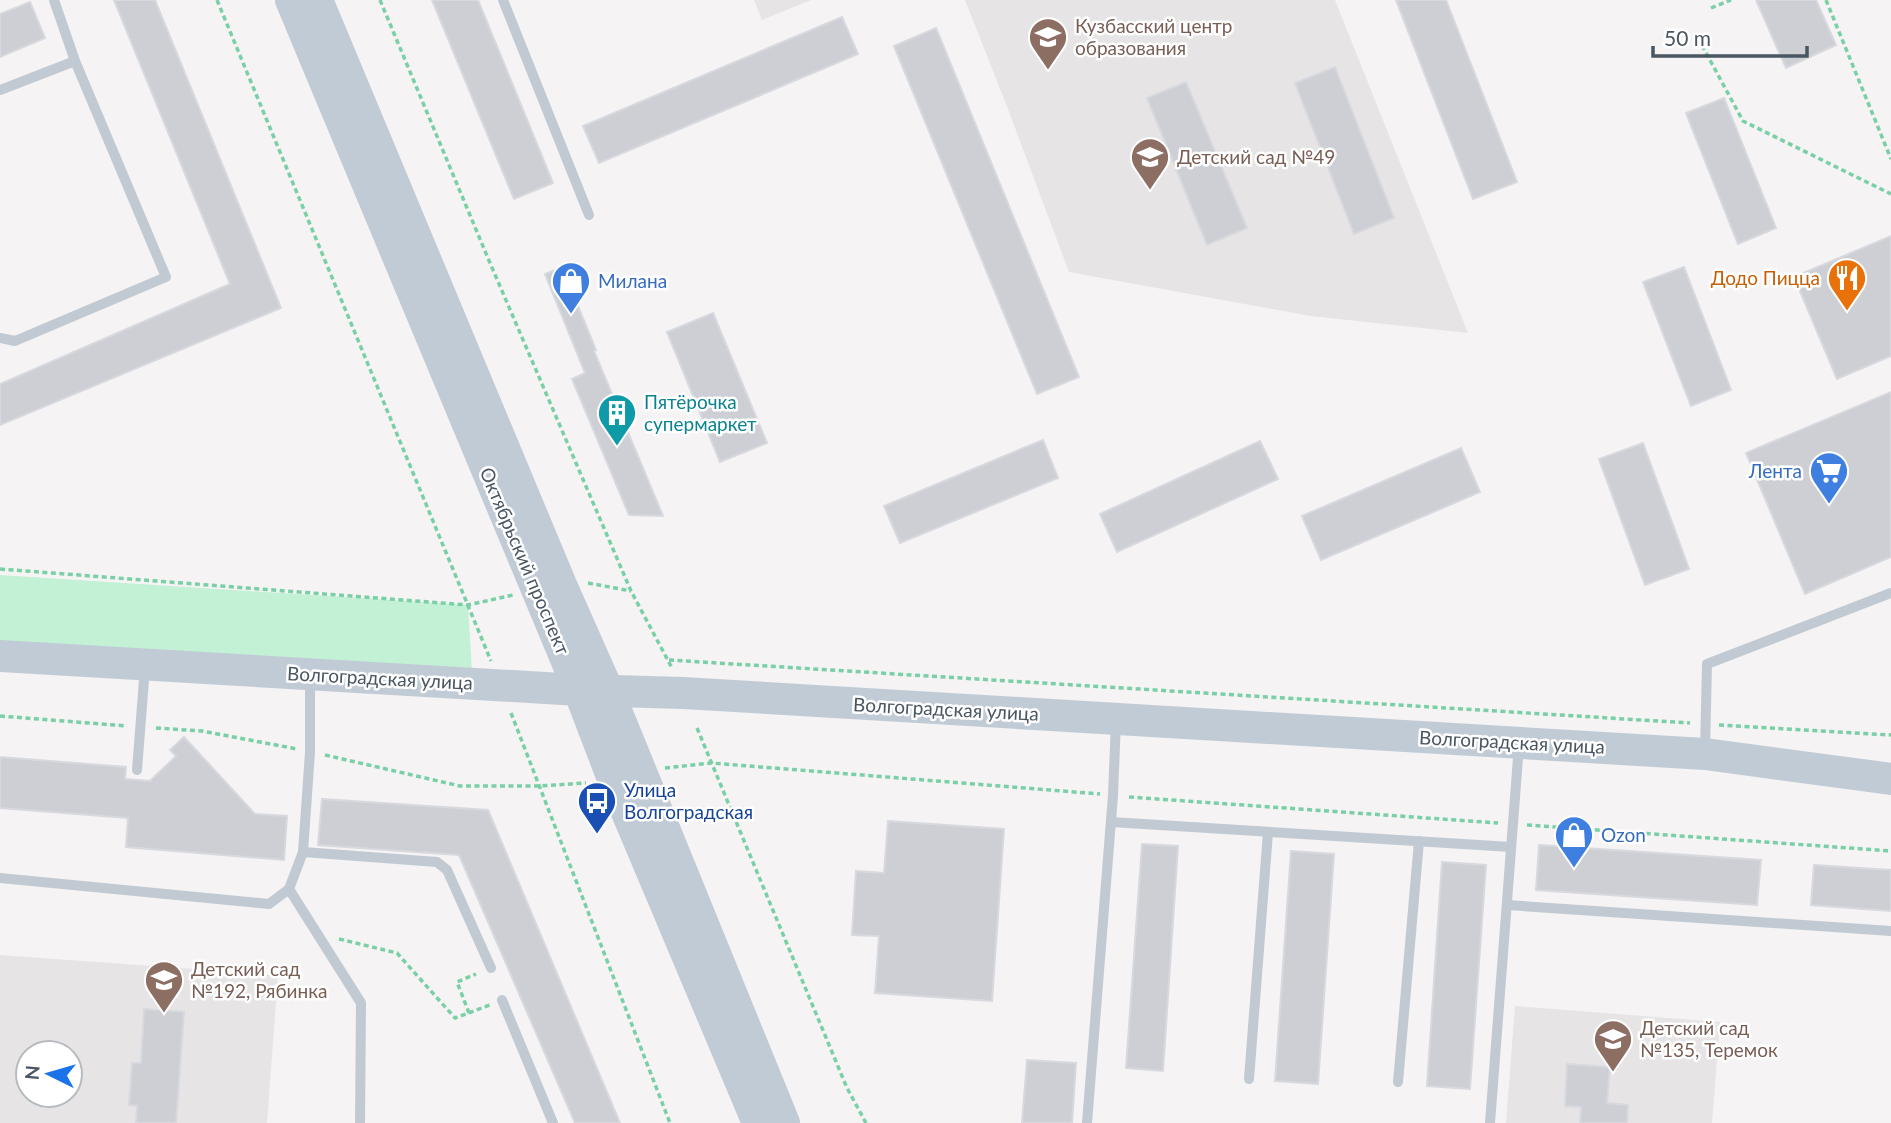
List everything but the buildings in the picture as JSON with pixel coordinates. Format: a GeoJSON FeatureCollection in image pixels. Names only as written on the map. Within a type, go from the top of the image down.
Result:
{"type":"FeatureCollection","features":[{"type":"Feature","properties":{"kind":"main road","name":"Октябрьский проспект"},"geometry":{"type":"LineString","coordinates":[[291,0],[784,1123]]}},
{"type":"Feature","properties":{"kind":"main road","name":"Октябрьский проспект"},"geometry":{"type":"LineString","coordinates":[[317,0],[561,585],[594,690],[618,790],[758,1123]]}},
{"type":"Feature","properties":{"kind":"main road","name":"Волгоградская улица"},"geometry":{"type":"LineString","coordinates":[[0,656],[1519,743],[1706,739],[1891,779]]}},
{"type":"Feature","properties":{"kind":"lane"},"geometry":{"type":"LineString","coordinates":[[0,348],[166,278],[75,61],[54,0]]}},
{"type":"Feature","properties":{"kind":"lane"},"geometry":{"type":"LineString","coordinates":[[503,0],[589,215]]}},
{"type":"Feature","properties":{"kind":"lane"},"geometry":{"type":"LineString","coordinates":[[0,90],[75,61]]}},
{"type":"Feature","properties":{"kind":"lane"},"geometry":{"type":"LineString","coordinates":[[0,338],[15,341]]}},
{"type":"Feature","properties":{"kind":"lane"},"geometry":{"type":"LineString","coordinates":[[1706,739],[1707,664],[1891,593]]}},
{"type":"Feature","properties":{"kind":"lane"},"geometry":{"type":"LineString","coordinates":[[137,769],[146,664]]}},
{"type":"Feature","properties":{"kind":"lane"},"geometry":{"type":"LineString","coordinates":[[0,878],[269,904],[289,889],[303,852],[310,752],[310,674]]}},
{"type":"Feature","properties":{"kind":"lane"},"geometry":{"type":"LineString","coordinates":[[1087,1123],[1113,795],[1116,719]]}},
{"type":"Feature","properties":{"kind":"lane"},"geometry":{"type":"LineString","coordinates":[[1490,1123],[1519,743]]}},
{"type":"Feature","properties":{"kind":"lane"},"geometry":{"type":"LineString","coordinates":[[1111,822],[1511,847]]}},
{"type":"Feature","properties":{"kind":"lane"},"geometry":{"type":"LineString","coordinates":[[1249,1079],[1268,832]]}},
{"type":"Feature","properties":{"kind":"lane"},"geometry":{"type":"LineString","coordinates":[[1398,1082],[1419,841]]}},
{"type":"Feature","properties":{"kind":"lane"},"geometry":{"type":"LineString","coordinates":[[303,852],[438,862],[447,870],[491,968]]}},
{"type":"Feature","properties":{"kind":"lane"},"geometry":{"type":"LineString","coordinates":[[289,889],[361,1003],[360,1123]]}},
{"type":"Feature","properties":{"kind":"lane"},"geometry":{"type":"LineString","coordinates":[[1507,905],[1891,932]]}},
{"type":"Feature","properties":{"kind":"lane"},"geometry":{"type":"LineString","coordinates":[[502,1000],[553,1123]]}},
{"type":"Feature","properties":{"kind":"path"},"geometry":{"type":"LineString","coordinates":[[217,0],[495,670]]}},
{"type":"Feature","properties":{"kind":"path"},"geometry":{"type":"LineString","coordinates":[[380,0],[489,263],[631,591],[669,660],[1706,739],[1891,735]]}},
{"type":"Feature","properties":{"kind":"path"},"geometry":{"type":"LineString","coordinates":[[1711,8],[1731,0]]}},
{"type":"Feature","properties":{"kind":"path"},"geometry":{"type":"LineString","coordinates":[[1826,0],[1891,159]]}},
{"type":"Feature","properties":{"kind":"path"},"geometry":{"type":"LineString","coordinates":[[1698,38],[1743,121],[1891,194]]}},
{"type":"Feature","properties":{"kind":"path"},"geometry":{"type":"LineString","coordinates":[[0,569],[468,606],[524,593]]}},
{"type":"Feature","properties":{"kind":"path"},"geometry":{"type":"LineString","coordinates":[[579,581],[631,591]]}},
{"type":"Feature","properties":{"kind":"path"},"geometry":{"type":"LineString","coordinates":[[511,713],[670,1123]]}},
{"type":"Feature","properties":{"kind":"path"},"geometry":{"type":"LineString","coordinates":[[0,716],[202,731],[460,786],[539,786],[589,782]]}},
{"type":"Feature","properties":{"kind":"path"},"geometry":{"type":"LineString","coordinates":[[697,728],[847,1088],[866,1123]]}},
{"type":"Feature","properties":{"kind":"path"},"geometry":{"type":"LineString","coordinates":[[663,768],[711,763],[1891,851]]}},
{"type":"Feature","properties":{"kind":"path"},"geometry":{"type":"LineString","coordinates":[[318,934],[397,953],[455,1018],[502,1000]]}},
{"type":"Feature","properties":{"kind":"path"},"geometry":{"type":"LineString","coordinates":[[469,1013],[457,982],[491,968]]}},
{"type":"Feature","properties":{"kind":"shaded area"},"geometry":{"type":"Polygon","coordinates":[[[754,0],[811,0],[762,20],[754,0]]]}},
{"type":"Feature","properties":{"kind":"shaded area"},"geometry":{"type":"Polygon","coordinates":[[[965,0],[1335,0],[1468,333],[1311,316],[1069,272],[965,0]]]}},
{"type":"Feature","properties":{"kind":"shaded area","name":"Детский сад №192, Рябинка"},"geometry":{"type":"Polygon","coordinates":[[[0,955],[278,975],[267,1123],[0,1123],[0,955]]]}},
{"type":"Feature","properties":{"kind":"shaded area","name":"Детский сад №135, Теремок"},"geometry":{"type":"Polygon","coordinates":[[[1515,1006],[1720,1022],[1712,1123],[1506,1123],[1515,1006]]]}},
{"type":"Feature","properties":{"kind":"green space"},"geometry":{"type":"Polygon","coordinates":[[[0,575],[468,605],[472,672],[0,646],[0,575]]]}},
{"type":"Feature","properties":{"kind":"place","name":"Кузбасский центр образования"},"geometry":{"type":"Point","coordinates":[1048,71]}},
{"type":"Feature","properties":{"kind":"place","name":"Детский сад №49"},"geometry":{"type":"Point","coordinates":[1150,191]}},
{"type":"Feature","properties":{"kind":"place","name":"Додо Пицца"},"geometry":{"type":"Point","coordinates":[1847,312]}},
{"type":"Feature","properties":{"kind":"place","name":"Милана"},"geometry":{"type":"Point","coordinates":[571,315]}},
{"type":"Feature","properties":{"kind":"place","name":"Пятёрочка супермаркет"},"geometry":{"type":"Point","coordinates":[617,447]}},
{"type":"Feature","properties":{"kind":"place","name":"Лента"},"geometry":{"type":"Point","coordinates":[1829,505]}},
{"type":"Feature","properties":{"kind":"place","name":"Улица Волгоградская"},"geometry":{"type":"Point","coordinates":[597,835]}},
{"type":"Feature","properties":{"kind":"place","name":"Ozon"},"geometry":{"type":"Point","coordinates":[1574,869]}},
{"type":"Feature","properties":{"kind":"place","name":"Детский сад №192, Рябинка"},"geometry":{"type":"Point","coordinates":[164,1014]}},
{"type":"Feature","properties":{"kind":"place","name":"Детский сад №135, Теремок"},"geometry":{"type":"Point","coordinates":[1613,1073]}}]}
